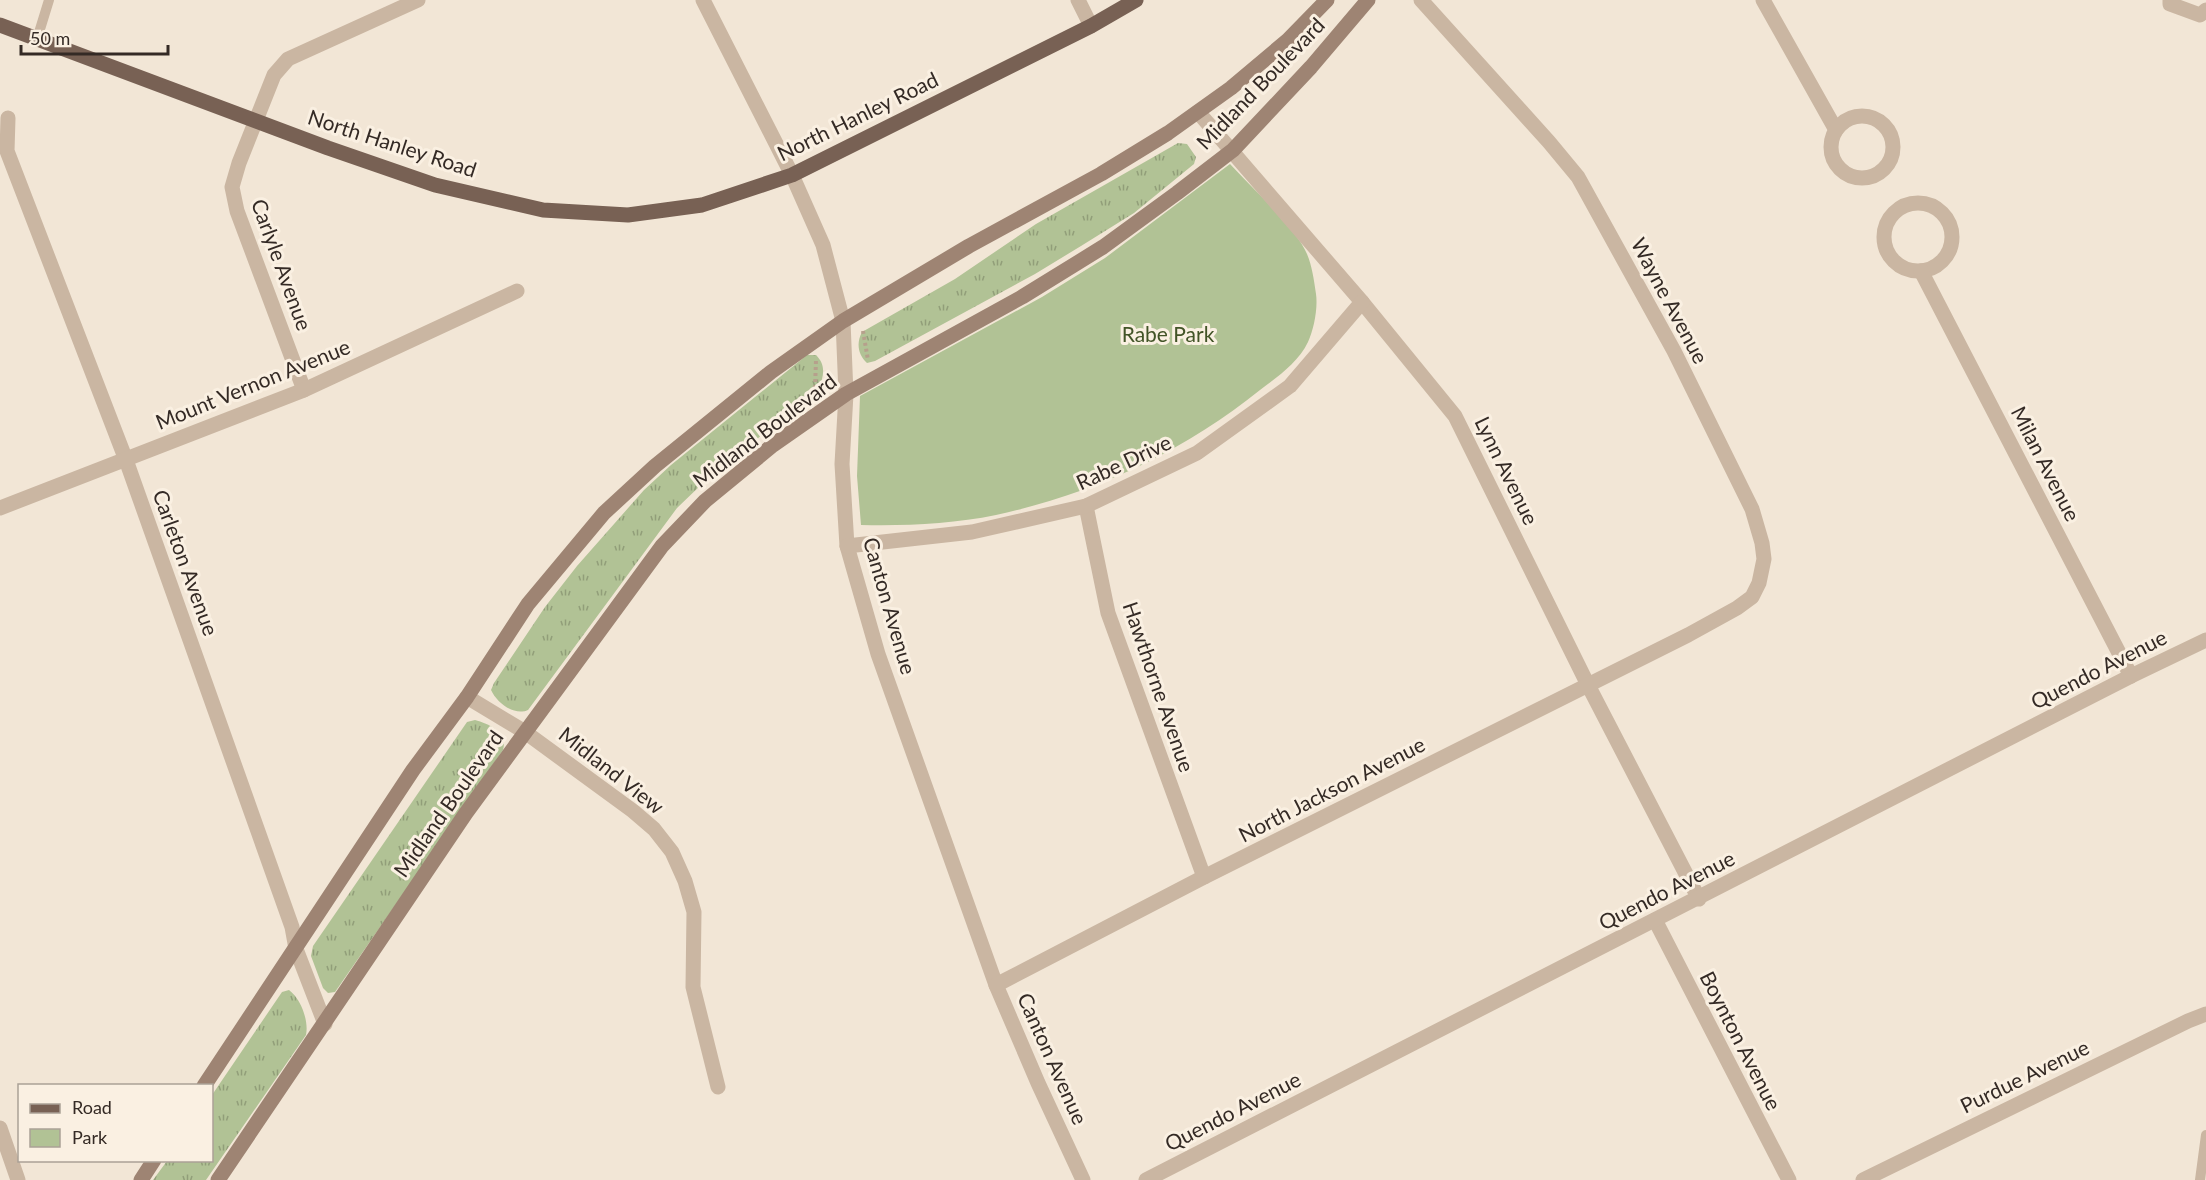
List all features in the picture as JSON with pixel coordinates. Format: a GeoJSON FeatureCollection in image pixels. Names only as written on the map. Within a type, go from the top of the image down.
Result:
{"type":"FeatureCollection","features":[{"type":"Feature","properties":{"kind":"main road","name":"North Hanley Road"},"geometry":{"type":"LineString","coordinates":[[0,25],[328,148],[435,185],[543,210],[628,215],[702,205],[792,175],[1091,26],[1136,0]]}},
{"type":"Feature","properties":{"kind":"main road","name":"Midland Boulevard"},"geometry":{"type":"LineString","coordinates":[[205,1084],[413,770],[466,697],[528,604],[604,513],[655,466],[771,372],[843,321],[969,246],[1101,174],[1198,112],[1288,40],[1327,0]]}},
{"type":"Feature","properties":{"kind":"main road","name":"Midland Boulevard"},"geometry":{"type":"LineString","coordinates":[[218,1180],[466,813],[662,546],[698,508],[773,445],[846,394],[1022,297],[1103,247],[1233,150],[1311,67],[1368,0]]}},
{"type":"Feature","properties":{"kind":"main road"},"geometry":{"type":"LineString","coordinates":[[141,1180],[153,1162]]}},
{"type":"Feature","properties":{"kind":"street","name":"Carlyle Avenue"},"geometry":{"type":"LineString","coordinates":[[304,390],[237,210],[232,187],[239,163],[274,75],[288,59],[418,0]]}},
{"type":"Feature","properties":{"kind":"street","name":"Canton Avenue"},"geometry":{"type":"LineString","coordinates":[[703,0],[792,175],[823,245],[843,321],[846,394],[842,464],[847,546],[878,654],[996,985],[1083,1180]]}},
{"type":"Feature","properties":{"kind":"street"},"geometry":{"type":"LineString","coordinates":[[1078,0],[1091,26]]}},
{"type":"Feature","properties":{"kind":"street","name":"Wayne Avenue"},"geometry":{"type":"LineString","coordinates":[[1421,0],[1578,177],[1674,351],[1752,509],[1764,559],[1752,597],[1737,608],[1688,635]]}},
{"type":"Feature","properties":{"kind":"street"},"geometry":{"type":"LineString","coordinates":[[1763,0],[1836,130]]}},
{"type":"Feature","properties":{"kind":"street"},"geometry":{"type":"LineString","coordinates":[[2170,0],[2170,4],[2200,15],[2206,10]]}},
{"type":"Feature","properties":{"kind":"street","name":"Lynn Avenue"},"geometry":{"type":"LineString","coordinates":[[1198,112],[1362,302],[1455,416],[1588,685],[1698,899]]}},
{"type":"Feature","properties":{"kind":"street"},"geometry":{"type":"LineString","coordinates":[[1864,116],[1884,125],[1893,144],[1888,165],[1881,172],[1863,179],[1844,173],[1832,158],[1832,138],[1836,130],[1844,122],[1854,117],[1864,116]]}},
{"type":"Feature","properties":{"kind":"street","name":"Carleton Avenue"},"geometry":{"type":"LineString","coordinates":[[8,118],[7,151],[126,460],[292,927],[296,949],[325,1024]]}},
{"type":"Feature","properties":{"kind":"street"},"geometry":{"type":"LineString","coordinates":[[1912,203],[1924,203],[1943,213],[1952,233],[1947,254],[1931,268],[1921,271],[1909,270],[1899,265],[1885,246],[1884,235],[1893,214],[1912,203]]}},
{"type":"Feature","properties":{"kind":"street","name":"Milan Avenue"},"geometry":{"type":"LineString","coordinates":[[1921,271],[2131,676]]}},
{"type":"Feature","properties":{"kind":"street","name":"Mount Vernon Avenue"},"geometry":{"type":"LineString","coordinates":[[0,508],[304,390],[517,291]]}},
{"type":"Feature","properties":{"kind":"street","name":"Rabe Drive"},"geometry":{"type":"LineString","coordinates":[[847,546],[972,532],[1086,506],[1197,453],[1290,386],[1362,302]]}},
{"type":"Feature","properties":{"kind":"street","name":"Hawthorne Avenue"},"geometry":{"type":"LineString","coordinates":[[1086,506],[1108,613],[1204,877]]}},
{"type":"Feature","properties":{"kind":"street","name":"North Jackson Avenue"},"geometry":{"type":"LineString","coordinates":[[996,985],[1204,877],[1688,635]]}},
{"type":"Feature","properties":{"kind":"street","name":"Quendo Avenue"},"geometry":{"type":"LineString","coordinates":[[1146,1180],[2131,676],[2206,640]]}},
{"type":"Feature","properties":{"kind":"street","name":"Midland View"},"geometry":{"type":"LineString","coordinates":[[466,697],[525,732],[633,811],[654,829],[672,852],[685,881],[694,912],[693,987],[718,1087]]}},
{"type":"Feature","properties":{"kind":"street","name":"Boynton Avenue"},"geometry":{"type":"LineString","coordinates":[[1655,920],[1789,1180]]}},
{"type":"Feature","properties":{"kind":"street","name":"Purdue Avenue"},"geometry":{"type":"LineString","coordinates":[[1863,1180],[2206,1014]]}},
{"type":"Feature","properties":{"kind":"street"},"geometry":{"type":"LineString","coordinates":[[0,1128],[18,1180]]}},
{"type":"Feature","properties":{"kind":"lane"},"geometry":{"type":"LineString","coordinates":[[37,39],[50,0]]}},
{"type":"Feature","properties":{"kind":"lane"},"geometry":{"type":"LineString","coordinates":[[2200,1180],[2206,1135]]}},
{"type":"Feature","properties":{"kind":"path"},"geometry":{"type":"LineString","coordinates":[[863,331],[868,360]]}},
{"type":"Feature","properties":{"kind":"path"},"geometry":{"type":"LineString","coordinates":[[815,388],[817,356]]}},
{"type":"Feature","properties":{"kind":"green space"},"geometry":{"type":"Polygon","coordinates":[[[1178,143],[1187,144],[1196,157],[1194,164],[1134,213],[1035,274],[875,361],[867,363],[864,360],[859,345],[862,332],[955,279],[1036,224],[1178,143]]]}},
{"type":"Feature","properties":{"kind":"green space","name":"Rabe Park"},"geometry":{"type":"Polygon","coordinates":[[[1230,164],[1294,232],[1309,259],[1316,294],[1315,318],[1308,342],[1293,363],[1231,412],[1200,433],[1136,468],[1102,483],[1032,506],[979,518],[929,524],[861,525],[857,476],[860,396],[1042,297],[1105,258],[1230,164]]]}},
{"type":"Feature","properties":{"kind":"green space"},"geometry":{"type":"Polygon","coordinates":[[[807,355],[816,355],[823,366],[819,388],[702,484],[677,508],[528,710],[512,710],[502,704],[491,690],[494,683],[545,607],[577,566],[644,490],[671,465],[807,355]]]}},
{"type":"Feature","properties":{"kind":"green space"},"geometry":{"type":"Polygon","coordinates":[[[475,720],[497,730],[503,739],[503,750],[335,992],[328,993],[323,988],[311,956],[313,946],[467,722],[475,720]]]}},
{"type":"Feature","properties":{"kind":"green space"},"geometry":{"type":"Polygon","coordinates":[[[289,990],[297,999],[306,1023],[306,1035],[206,1180],[153,1180],[166,1162],[213,1162],[213,1094],[282,992],[289,990]]]}}]}
